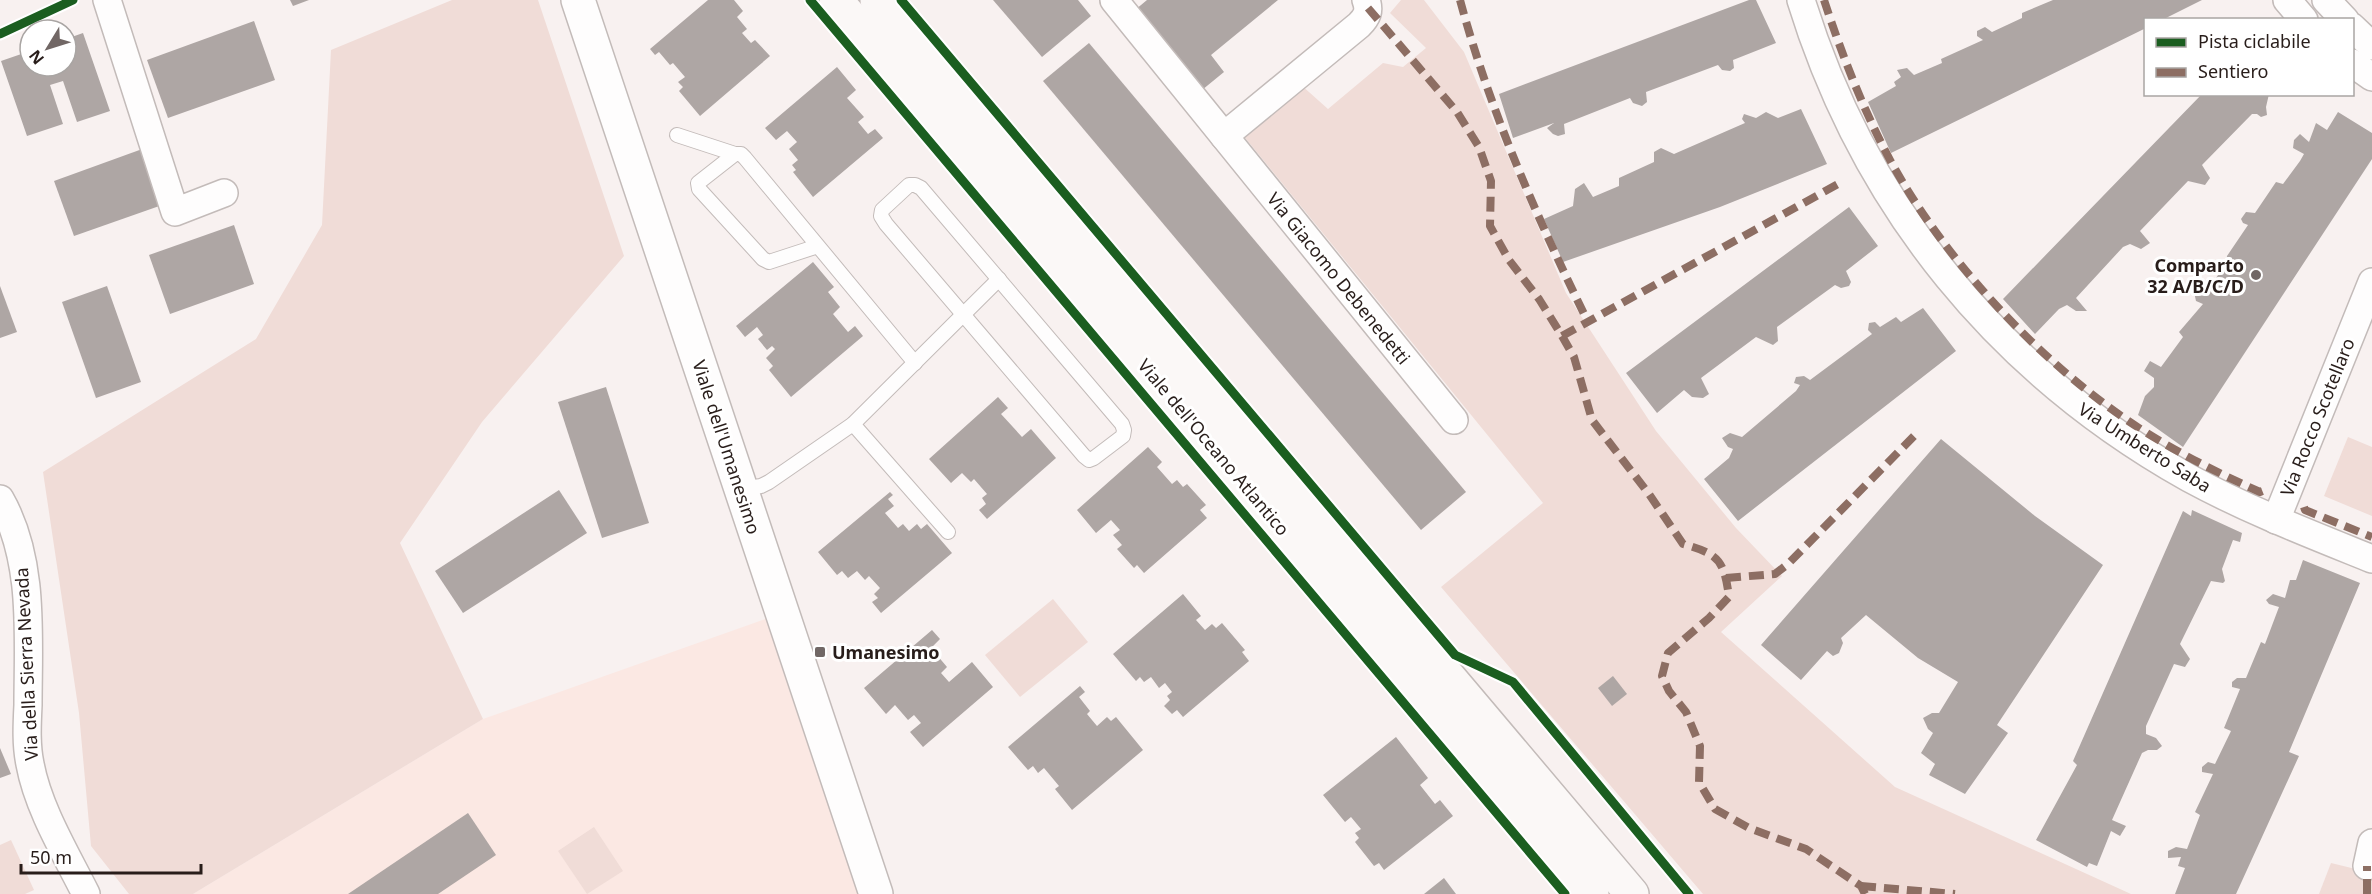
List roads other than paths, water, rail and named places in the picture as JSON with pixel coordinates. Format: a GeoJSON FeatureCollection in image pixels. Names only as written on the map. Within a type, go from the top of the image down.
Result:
{"type":"FeatureCollection","features":[{"type":"Feature","properties":{"kind":"main road","name":"Viale dell'Oceano Atlantico"},"geometry":{"type":"LineString","coordinates":[[836,0],[1592,894]]}},
{"type":"Feature","properties":{"kind":"main road","name":"Viale dell'Oceano Atlantico"},"geometry":{"type":"LineString","coordinates":[[877,0],[1632,894]]}},
{"type":"Feature","properties":{"kind":"street"},"geometry":{"type":"LineString","coordinates":[[106,0],[175,212],[224,193]]}},
{"type":"Feature","properties":{"kind":"street","name":"Viale dell'Umanesimo"},"geometry":{"type":"LineString","coordinates":[[578,0],[876,894]]}},
{"type":"Feature","properties":{"kind":"street","name":"Via Giacomo Debenedetti"},"geometry":{"type":"LineString","coordinates":[[1114,0],[1454,420]]}},
{"type":"Feature","properties":{"kind":"street"},"geometry":{"type":"LineString","coordinates":[[1224,136],[1359,25],[1367,15],[1366,0]]}},
{"type":"Feature","properties":{"kind":"street","name":"Via Umberto Saba"},"geometry":{"type":"LineString","coordinates":[[1801,0],[1834,91],[1871,166],[1923,246],[1976,312],[2034,368],[2103,424],[2192,479],[2276,520],[2372,559]]}},
{"type":"Feature","properties":{"kind":"street"},"geometry":{"type":"LineString","coordinates":[[2287,0],[2302,18]]}},
{"type":"Feature","properties":{"kind":"street"},"geometry":{"type":"LineString","coordinates":[[2326,0],[2343,18]]}},
{"type":"Feature","properties":{"kind":"street"},"geometry":{"type":"LineString","coordinates":[[2354,29],[2372,46]]}},
{"type":"Feature","properties":{"kind":"street"},"geometry":{"type":"LineString","coordinates":[[2354,64],[2372,77]]}},
{"type":"Feature","properties":{"kind":"street","name":"Via Rocco Scotellaro"},"geometry":{"type":"LineString","coordinates":[[2276,520],[2372,282]]}},
{"type":"Feature","properties":{"kind":"street","name":"Via della Sierra Nevada"},"geometry":{"type":"LineString","coordinates":[[0,499],[17,539],[24,577],[28,654],[27,736],[30,765],[42,802],[86,894]]}},
{"type":"Feature","properties":{"kind":"lane"},"geometry":{"type":"LineString","coordinates":[[677,135],[741,154],[915,363]]}},
{"type":"Feature","properties":{"kind":"lane"},"geometry":{"type":"LineString","coordinates":[[735,154],[698,183],[699,189],[706,197],[763,259],[769,262],[818,246]]}},
{"type":"Feature","properties":{"kind":"lane"},"geometry":{"type":"LineString","coordinates":[[915,184],[921,188],[999,279],[1122,424],[1123,436],[1089,460],[886,224],[882,210],[909,185],[915,184]]}},
{"type":"Feature","properties":{"kind":"lane"},"geometry":{"type":"LineString","coordinates":[[741,489],[770,482],[853,424],[999,279]]}},
{"type":"Feature","properties":{"kind":"lane"},"geometry":{"type":"LineString","coordinates":[[853,424],[948,532]]}},
{"type":"Feature","properties":{"kind":"place","name":"Comparto 32 A/B/C/D"},"geometry":{"type":"Point","coordinates":[2256,275]}},
{"type":"Feature","properties":{"kind":"place","name":"Umanesimo"},"geometry":{"type":"Point","coordinates":[820,652]}}]}
